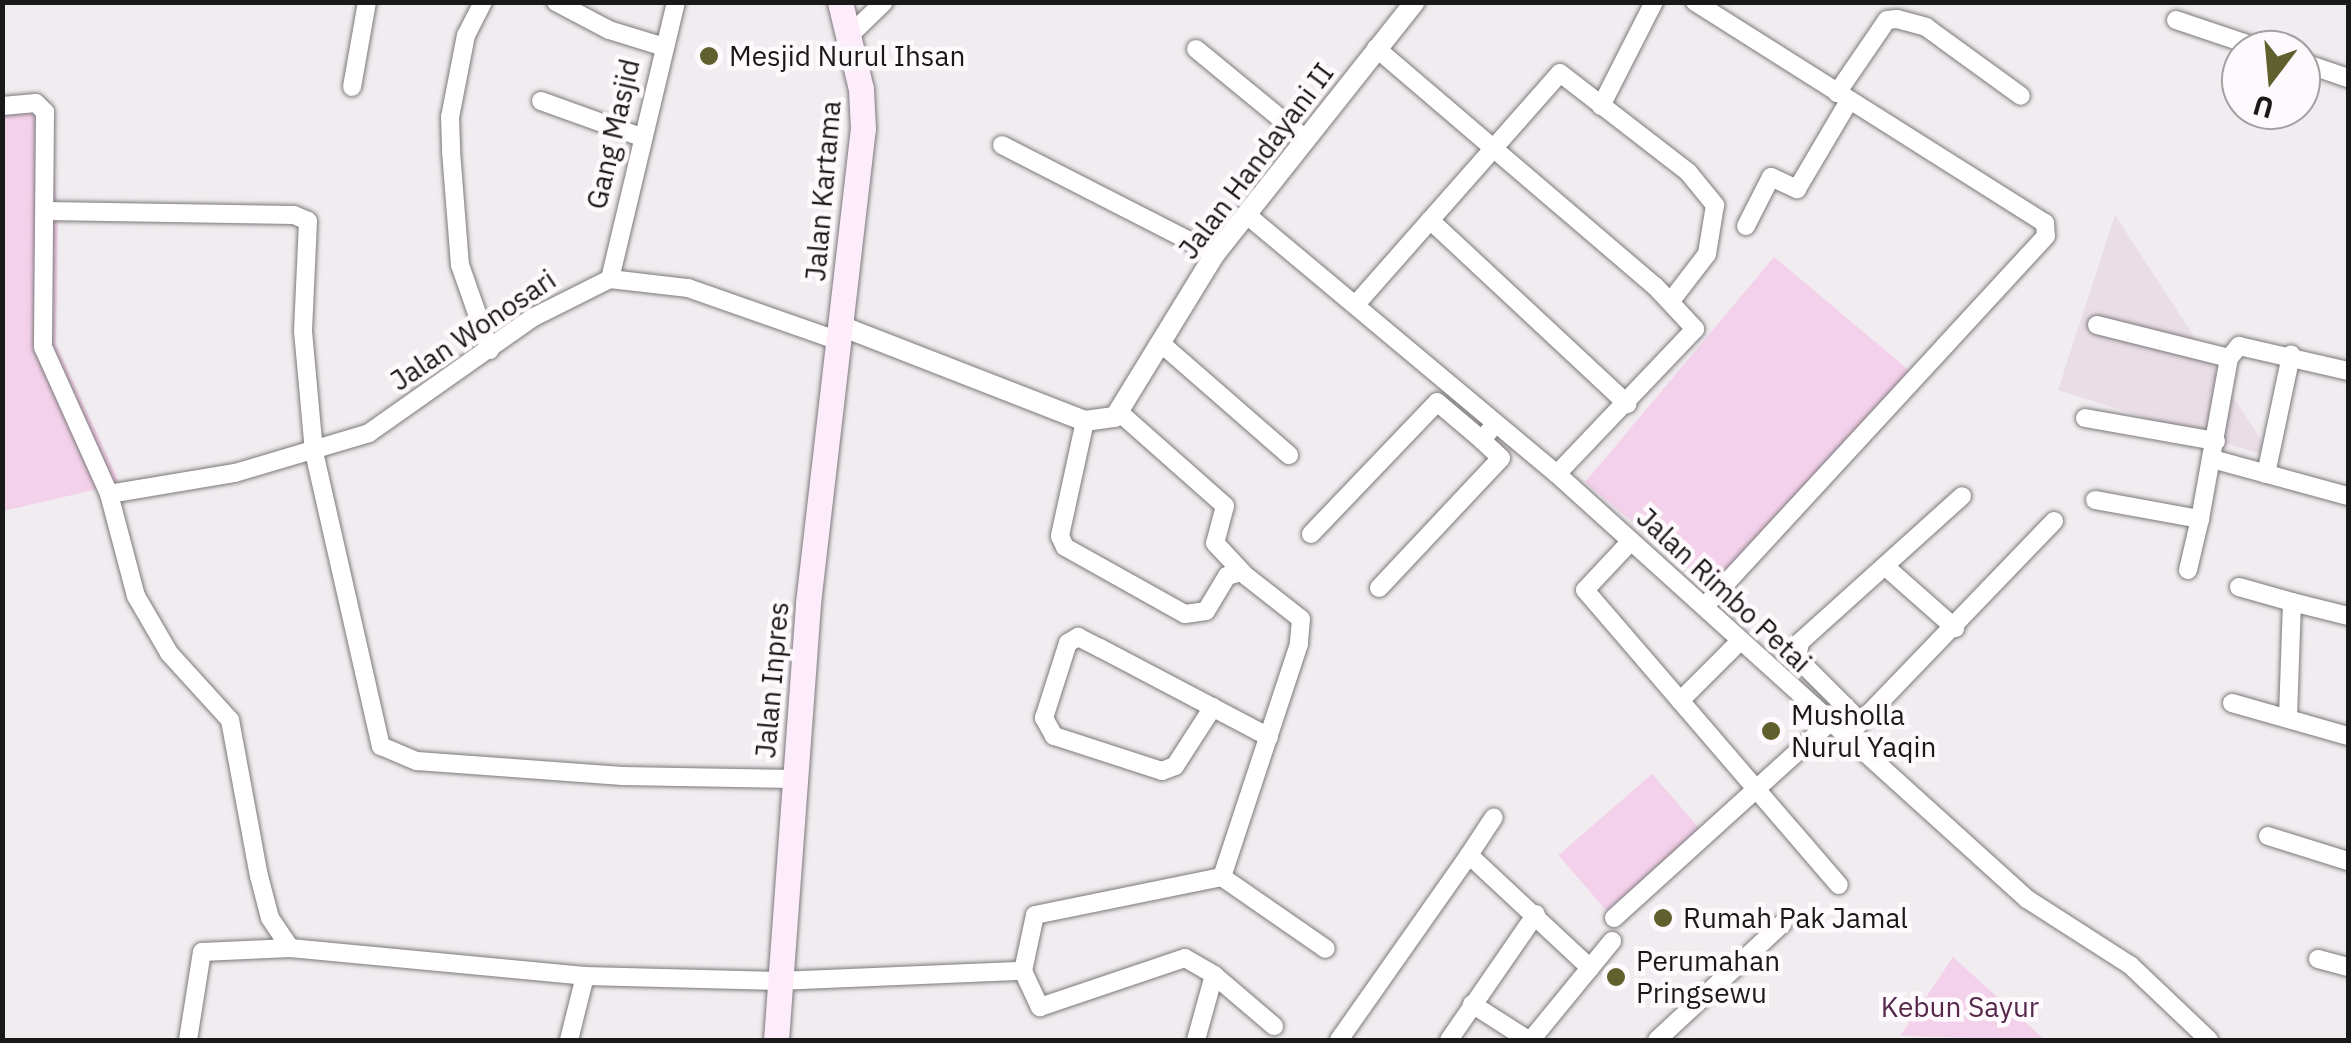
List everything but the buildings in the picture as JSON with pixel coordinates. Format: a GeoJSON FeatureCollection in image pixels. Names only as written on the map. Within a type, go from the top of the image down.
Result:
{"type":"FeatureCollection","features":[{"type":"Feature","properties":{"kind":"main road","name":"Jalan Kartama"},"geometry":{"type":"LineString","coordinates":[[840,2],[850,36],[863,130],[840,334]]}},
{"type":"Feature","properties":{"kind":"main road","name":"Jalan Inpres"},"geometry":{"type":"LineString","coordinates":[[776,1040],[793,779],[840,334]]}},
{"type":"Feature","properties":{"kind":"street"},"geometry":{"type":"LineString","coordinates":[[352,87],[368,2]]}},
{"type":"Feature","properties":{"kind":"street"},"geometry":{"type":"LineString","coordinates":[[483,2],[466,36],[450,117],[450,152],[460,266],[490,350]]}},
{"type":"Feature","properties":{"kind":"street"},"geometry":{"type":"LineString","coordinates":[[556,2],[609,30],[661,46]]}},
{"type":"Feature","properties":{"kind":"street","name":"Gang Masjid"},"geometry":{"type":"LineString","coordinates":[[610,279],[661,46],[676,2]]}},
{"type":"Feature","properties":{"kind":"street"},"geometry":{"type":"LineString","coordinates":[[850,36],[884,2]]}},
{"type":"Feature","properties":{"kind":"street","name":"Jalan Handayani II"},"geometry":{"type":"LineString","coordinates":[[1120,413],[1164,346],[1215,254],[1415,2]]}},
{"type":"Feature","properties":{"kind":"street"},"geometry":{"type":"LineString","coordinates":[[1601,106],[1654,2]]}},
{"type":"Feature","properties":{"kind":"street"},"geometry":{"type":"LineString","coordinates":[[1695,2],[2045,223],[2046,236],[1705,606]]}},
{"type":"Feature","properties":{"kind":"street"},"geometry":{"type":"LineString","coordinates":[[1746,226],[1771,177],[1797,189],[1843,97],[1888,20],[1926,27],[2021,96]]}},
{"type":"Feature","properties":{"kind":"street"},"geometry":{"type":"LineString","coordinates":[[2176,20],[2221,35]]}},
{"type":"Feature","properties":{"kind":"street"},"geometry":{"type":"LineString","coordinates":[[1196,48],[1304,138]]}},
{"type":"Feature","properties":{"kind":"street"},"geometry":{"type":"LineString","coordinates":[[1376,48],[1671,301],[1695,330],[1692,338],[1557,474]]}},
{"type":"Feature","properties":{"kind":"street"},"geometry":{"type":"LineString","coordinates":[[2321,69],[2348,78]]}},
{"type":"Feature","properties":{"kind":"street"},"geometry":{"type":"LineString","coordinates":[[1358,302],[1560,73],[1688,172],[1715,205],[1707,254],[1671,301]]}},
{"type":"Feature","properties":{"kind":"street"},"geometry":{"type":"LineString","coordinates":[[541,101],[641,136]]}},
{"type":"Feature","properties":{"kind":"street"},"geometry":{"type":"LineString","coordinates":[[2,106],[36,103],[45,112],[43,347],[110,494],[136,596],[169,653],[230,720],[270,918],[290,948]]}},
{"type":"Feature","properties":{"kind":"street"},"geometry":{"type":"LineString","coordinates":[[1002,145],[1215,254]]}},
{"type":"Feature","properties":{"kind":"street"},"geometry":{"type":"LineString","coordinates":[[46,211],[303,216],[311,236],[303,331],[314,452],[381,746],[417,761],[622,776],[793,779]]}},
{"type":"Feature","properties":{"kind":"street","name":"Jalan Rimbo Petai"},"geometry":{"type":"LineString","coordinates":[[1247,214],[1358,302],[1557,474],[1705,606],[1828,724],[2027,899],[2130,964],[2210,1040]]}},
{"type":"Feature","properties":{"kind":"street"},"geometry":{"type":"LineString","coordinates":[[1430,220],[1627,404]]}},
{"type":"Feature","properties":{"kind":"street"},"geometry":{"type":"LineString","coordinates":[[610,279],[688,288],[840,334],[1085,421],[1120,413],[1225,506],[1216,542],[1243,574],[1301,619],[1269,737],[1222,877]]}},
{"type":"Feature","properties":{"kind":"street","name":"Jalan Wonosari"},"geometry":{"type":"LineString","coordinates":[[110,494],[314,452],[369,434],[569,296],[610,279]]}},
{"type":"Feature","properties":{"kind":"street"},"geometry":{"type":"LineString","coordinates":[[2098,325],[2229,358]]}},
{"type":"Feature","properties":{"kind":"street"},"geometry":{"type":"LineString","coordinates":[[1164,346],[1289,454]]}},
{"type":"Feature","properties":{"kind":"street"},"geometry":{"type":"LineString","coordinates":[[2188,570],[2216,450],[2229,358],[2239,346],[2348,371]]}},
{"type":"Feature","properties":{"kind":"street"},"geometry":{"type":"LineString","coordinates":[[2266,474],[2291,355]]}},
{"type":"Feature","properties":{"kind":"street"},"geometry":{"type":"LineString","coordinates":[[1311,534],[1436,402],[1501,458],[1379,588]]}},
{"type":"Feature","properties":{"kind":"street"},"geometry":{"type":"LineString","coordinates":[[2085,418],[2216,450],[2266,474],[2348,496]]}},
{"type":"Feature","properties":{"kind":"street"},"geometry":{"type":"LineString","coordinates":[[1085,421],[1060,536],[1065,547],[1194,616],[1206,612],[1227,576],[1243,574]]}},
{"type":"Feature","properties":{"kind":"street"},"geometry":{"type":"LineString","coordinates":[[1482,440],[1497,422]]}},
{"type":"Feature","properties":{"kind":"street"},"geometry":{"type":"LineString","coordinates":[[1861,722],[1796,658],[1800,642],[1887,568],[1962,496]]}},
{"type":"Feature","properties":{"kind":"street"},"geometry":{"type":"LineString","coordinates":[[2096,500],[2200,519]]}},
{"type":"Feature","properties":{"kind":"street"},"geometry":{"type":"LineString","coordinates":[[1846,738],[2054,521]]}},
{"type":"Feature","properties":{"kind":"street"},"geometry":{"type":"LineString","coordinates":[[1631,541],[1584,590],[1839,885]]}},
{"type":"Feature","properties":{"kind":"street"},"geometry":{"type":"LineString","coordinates":[[1887,568],[1955,628]]}},
{"type":"Feature","properties":{"kind":"street"},"geometry":{"type":"LineString","coordinates":[[2239,587],[2348,616]]}},
{"type":"Feature","properties":{"kind":"street"},"geometry":{"type":"LineString","coordinates":[[2288,716],[2292,602]]}},
{"type":"Feature","properties":{"kind":"street"},"geometry":{"type":"LineString","coordinates":[[1213,708],[1175,766],[1162,771],[1054,736],[1044,718],[1068,643],[1078,637],[1269,737]]}},
{"type":"Feature","properties":{"kind":"street"},"geometry":{"type":"LineString","coordinates":[[1680,701],[1740,641]]}},
{"type":"Feature","properties":{"kind":"street"},"geometry":{"type":"LineString","coordinates":[[2232,703],[2348,736]]}},
{"type":"Feature","properties":{"kind":"street"},"geometry":{"type":"LineString","coordinates":[[1614,918],[1828,724]]}},
{"type":"Feature","properties":{"kind":"street"},"geometry":{"type":"LineString","coordinates":[[1339,1040],[1494,817]]}},
{"type":"Feature","properties":{"kind":"street"},"geometry":{"type":"LineString","coordinates":[[2268,836],[2348,861]]}},
{"type":"Feature","properties":{"kind":"street"},"geometry":{"type":"LineString","coordinates":[[1469,855],[1590,968]]}},
{"type":"Feature","properties":{"kind":"street"},"geometry":{"type":"LineString","coordinates":[[1274,1026],[1214,974],[1174,958],[1040,1007],[1023,971],[1035,914],[1222,877],[1326,948]]}},
{"type":"Feature","properties":{"kind":"street"},"geometry":{"type":"LineString","coordinates":[[1449,1040],[1536,914]]}},
{"type":"Feature","properties":{"kind":"street"},"geometry":{"type":"LineString","coordinates":[[1656,1040],[1782,923]]}},
{"type":"Feature","properties":{"kind":"street"},"geometry":{"type":"LineString","coordinates":[[1472,1004],[1529,1040],[1612,941]]}},
{"type":"Feature","properties":{"kind":"street"},"geometry":{"type":"LineString","coordinates":[[188,1040],[202,952],[290,948],[585,976],[780,981],[1023,971]]}},
{"type":"Feature","properties":{"kind":"street"},"geometry":{"type":"LineString","coordinates":[[2318,959],[2348,967]]}},
{"type":"Feature","properties":{"kind":"street"},"geometry":{"type":"LineString","coordinates":[[1196,1040],[1214,974]]}},
{"type":"Feature","properties":{"kind":"street"},"geometry":{"type":"LineString","coordinates":[[570,1040],[585,976]]}},
{"type":"Feature","properties":{"kind":"shaded area"},"geometry":{"type":"Polygon","coordinates":[[[2115,215],[2273,458],[2058,390],[2115,215]]]}},
{"type":"Feature","properties":{"kind":"green space"},"geometry":{"type":"Polygon","coordinates":[[[3,103],[48,111],[58,215],[56,344],[120,484],[3,511],[3,103]]]}},
{"type":"Feature","properties":{"kind":"green space"},"geometry":{"type":"Polygon","coordinates":[[[1774,257],[1910,371],[1721,596],[1585,482],[1774,257]]]}},
{"type":"Feature","properties":{"kind":"green space"},"geometry":{"type":"Polygon","coordinates":[[[1652,774],[1700,829],[1606,910],[1558,855],[1652,774]]]}},
{"type":"Feature","properties":{"kind":"green space","name":"Kebun Sayur"},"geometry":{"type":"Polygon","coordinates":[[[1953,957],[2045,1040],[1900,1036],[1953,957]]]}},
{"type":"Feature","properties":{"kind":"place","name":"Mesjid Nurul Ihsan"},"geometry":{"type":"Point","coordinates":[709,56]}},
{"type":"Feature","properties":{"kind":"place","name":"Musholla Nurul Yaqin"},"geometry":{"type":"Point","coordinates":[1771,731]}},
{"type":"Feature","properties":{"kind":"place","name":"Rumah Pak Jamal"},"geometry":{"type":"Point","coordinates":[1663,918]}},
{"type":"Feature","properties":{"kind":"place","name":"Perumahan Pringsewu"},"geometry":{"type":"Point","coordinates":[1616,977]}}]}
